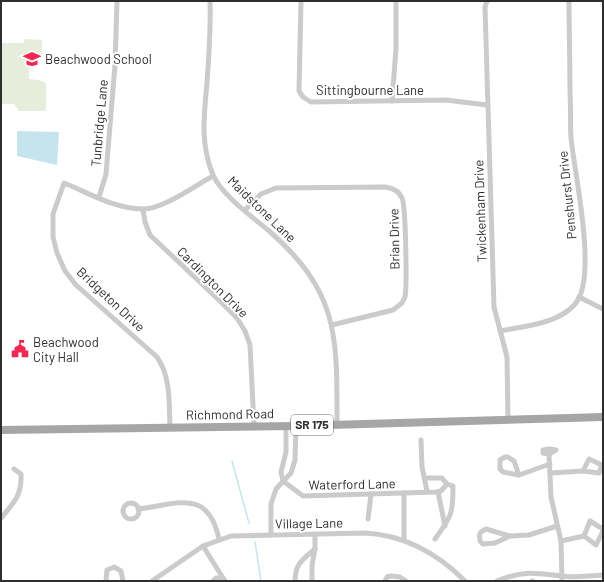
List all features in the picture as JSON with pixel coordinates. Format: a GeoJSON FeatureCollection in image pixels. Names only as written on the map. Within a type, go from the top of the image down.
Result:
{"type":"FeatureCollection","features":[{"type":"Feature","properties":{"kind":"main road","name":"Richmond Road"},"geometry":{"type":"LineString","coordinates":[[1,430],[296,426],[337,423],[603,417]]}},
{"type":"Feature","properties":{"kind":"street","name":"Tunbridge Lane"},"geometry":{"type":"LineString","coordinates":[[99,197],[107,166],[115,65],[117,1]]}},
{"type":"Feature","properties":{"kind":"street","name":"Maidstone Lane"},"geometry":{"type":"LineString","coordinates":[[210,1],[210,44],[203,118],[205,148],[213,176],[227,193],[285,245],[304,266],[318,288],[332,325],[336,357],[337,423]]}},
{"type":"Feature","properties":{"kind":"street","name":"Sittingbourne Lane"},"geometry":{"type":"LineString","coordinates":[[301,1],[299,91],[303,97],[311,102],[446,100],[487,105]]}},
{"type":"Feature","properties":{"kind":"street"},"geometry":{"type":"LineString","coordinates":[[392,101],[396,49],[396,1]]}},
{"type":"Feature","properties":{"kind":"street","name":"Twickenham Drive"},"geometry":{"type":"LineString","coordinates":[[487,1],[485,7],[487,105],[491,185],[494,307],[507,357],[508,419]]}},
{"type":"Feature","properties":{"kind":"street","name":"Penshurst Drive"},"geometry":{"type":"LineString","coordinates":[[569,1],[571,137],[581,203],[585,268],[579,298]]}},
{"type":"Feature","properties":{"kind":"street"},"geometry":{"type":"LineString","coordinates":[[99,197],[117,206],[143,209],[161,204],[213,176]]}},
{"type":"Feature","properties":{"kind":"street","name":"Bridgeton Drive"},"geometry":{"type":"LineString","coordinates":[[99,197],[64,183],[53,214],[53,237],[57,253],[65,271],[76,285],[157,357],[162,364],[168,383],[170,427]]}},
{"type":"Feature","properties":{"kind":"street","name":"Brian Drive"},"geometry":{"type":"LineString","coordinates":[[245,210],[261,194],[280,188],[385,187],[391,188],[400,194],[404,209],[404,297],[402,303],[393,310],[332,325]]}},
{"type":"Feature","properties":{"kind":"street","name":"Cardington Drive"},"geometry":{"type":"LineString","coordinates":[[143,209],[145,222],[150,236],[224,305],[237,318],[245,331],[250,345],[254,426]]}},
{"type":"Feature","properties":{"kind":"street"},"geometry":{"type":"LineString","coordinates":[[500,331],[547,321],[568,311],[579,298],[603,308]]}},
{"type":"Feature","properties":{"kind":"street"},"geometry":{"type":"LineString","coordinates":[[283,481],[281,472],[286,452],[286,426]]}},
{"type":"Feature","properties":{"kind":"street"},"geometry":{"type":"LineString","coordinates":[[271,534],[271,504],[276,489],[291,473],[295,460],[296,426]]}},
{"type":"Feature","properties":{"kind":"street"},"geometry":{"type":"LineString","coordinates":[[422,440],[422,467],[427,491]]}},
{"type":"Feature","properties":{"kind":"street"},"geometry":{"type":"LineString","coordinates":[[549,454],[551,497],[561,541],[562,579]]}},
{"type":"Feature","properties":{"kind":"street"},"geometry":{"type":"LineString","coordinates":[[519,475],[550,464]]}},
{"type":"Feature","properties":{"kind":"street"},"geometry":{"type":"LineString","coordinates":[[1,518],[17,499],[22,485],[21,474],[14,469]]}},
{"type":"Feature","properties":{"kind":"street"},"geometry":{"type":"LineString","coordinates":[[550,473],[583,471]]}},
{"type":"Feature","properties":{"kind":"street"},"geometry":{"type":"LineString","coordinates":[[425,478],[442,478],[446,484],[453,486],[453,511],[445,526],[435,539]]}},
{"type":"Feature","properties":{"kind":"street","name":"Waterford Lane"},"geometry":{"type":"LineString","coordinates":[[283,481],[303,496],[427,491],[438,492]]}},
{"type":"Feature","properties":{"kind":"street"},"geometry":{"type":"LineString","coordinates":[[445,526],[438,492],[446,487],[446,484]]}},
{"type":"Feature","properties":{"kind":"street"},"geometry":{"type":"LineString","coordinates":[[404,493],[404,540]]}},
{"type":"Feature","properties":{"kind":"street"},"geometry":{"type":"LineString","coordinates":[[368,520],[370,494]]}},
{"type":"Feature","properties":{"kind":"street"},"geometry":{"type":"LineString","coordinates":[[138,509],[195,502],[209,511],[219,539]]}},
{"type":"Feature","properties":{"kind":"street"},"geometry":{"type":"LineString","coordinates":[[561,541],[584,536],[596,545],[603,530],[590,521],[584,536]]}},
{"type":"Feature","properties":{"kind":"street"},"geometry":{"type":"LineString","coordinates":[[510,536],[492,544],[483,544],[480,541],[479,535],[481,531],[486,529],[510,536],[529,535],[557,526]]}},
{"type":"Feature","properties":{"kind":"street","name":"Village Lane"},"geometry":{"type":"LineString","coordinates":[[152,581],[203,546],[219,539],[231,536],[271,534],[382,534],[404,540],[424,550],[465,581]]}},
{"type":"Feature","properties":{"kind":"street"},"geometry":{"type":"LineString","coordinates":[[312,581],[315,534]]}},
{"type":"Feature","properties":{"kind":"street"},"geometry":{"type":"LineString","coordinates":[[203,546],[224,579]]}},
{"type":"Feature","properties":{"kind":"street"},"geometry":{"type":"LineString","coordinates":[[295,581],[295,570],[300,562],[315,549]]}},
{"type":"Feature","properties":{"kind":"street"},"geometry":{"type":"LineString","coordinates":[[106,581],[107,570],[114,567],[121,571],[123,581]]}},
{"type":"Feature","properties":{"kind":"street"},"geometry":{"type":"LineString","coordinates":[[497,581],[514,574],[532,572],[562,579],[603,575]]}},
{"type":"Feature","properties":{"kind":"street"},"geometry":{"type":"LineString","coordinates":[[385,581],[387,577],[391,576],[400,577],[406,581]]}},
{"type":"Feature","properties":{"kind":"street"},"geometry":{"type":"LineString","coordinates":[[213,581],[216,578],[224,579]]}},
{"type":"Feature","properties":{"kind":"green space"},"geometry":{"type":"Polygon","coordinates":[[[25,39],[42,40],[42,57],[34,60],[30,59],[29,79],[39,80],[46,83],[46,111],[19,111],[14,104],[1,104],[1,43],[23,43],[25,39]]]}},
{"type":"Feature","properties":{"kind":"water"},"geometry":{"type":"Polygon","coordinates":[[[17,131],[59,132],[57,165],[17,156],[17,131]]]}},
{"type":"Feature","properties":{"kind":"waterway"},"geometry":{"type":"LineString","coordinates":[[232,461],[249,523]]}},
{"type":"Feature","properties":{"kind":"waterway"},"geometry":{"type":"LineString","coordinates":[[255,542],[261,581]]}},
{"type":"Feature","properties":{"kind":"place","name":"Beachwood School"},"geometry":{"type":"Point","coordinates":[32,59]}},
{"type":"Feature","properties":{"kind":"place","name":"Beachwood City Hall"},"geometry":{"type":"Point","coordinates":[20,349]}}]}
